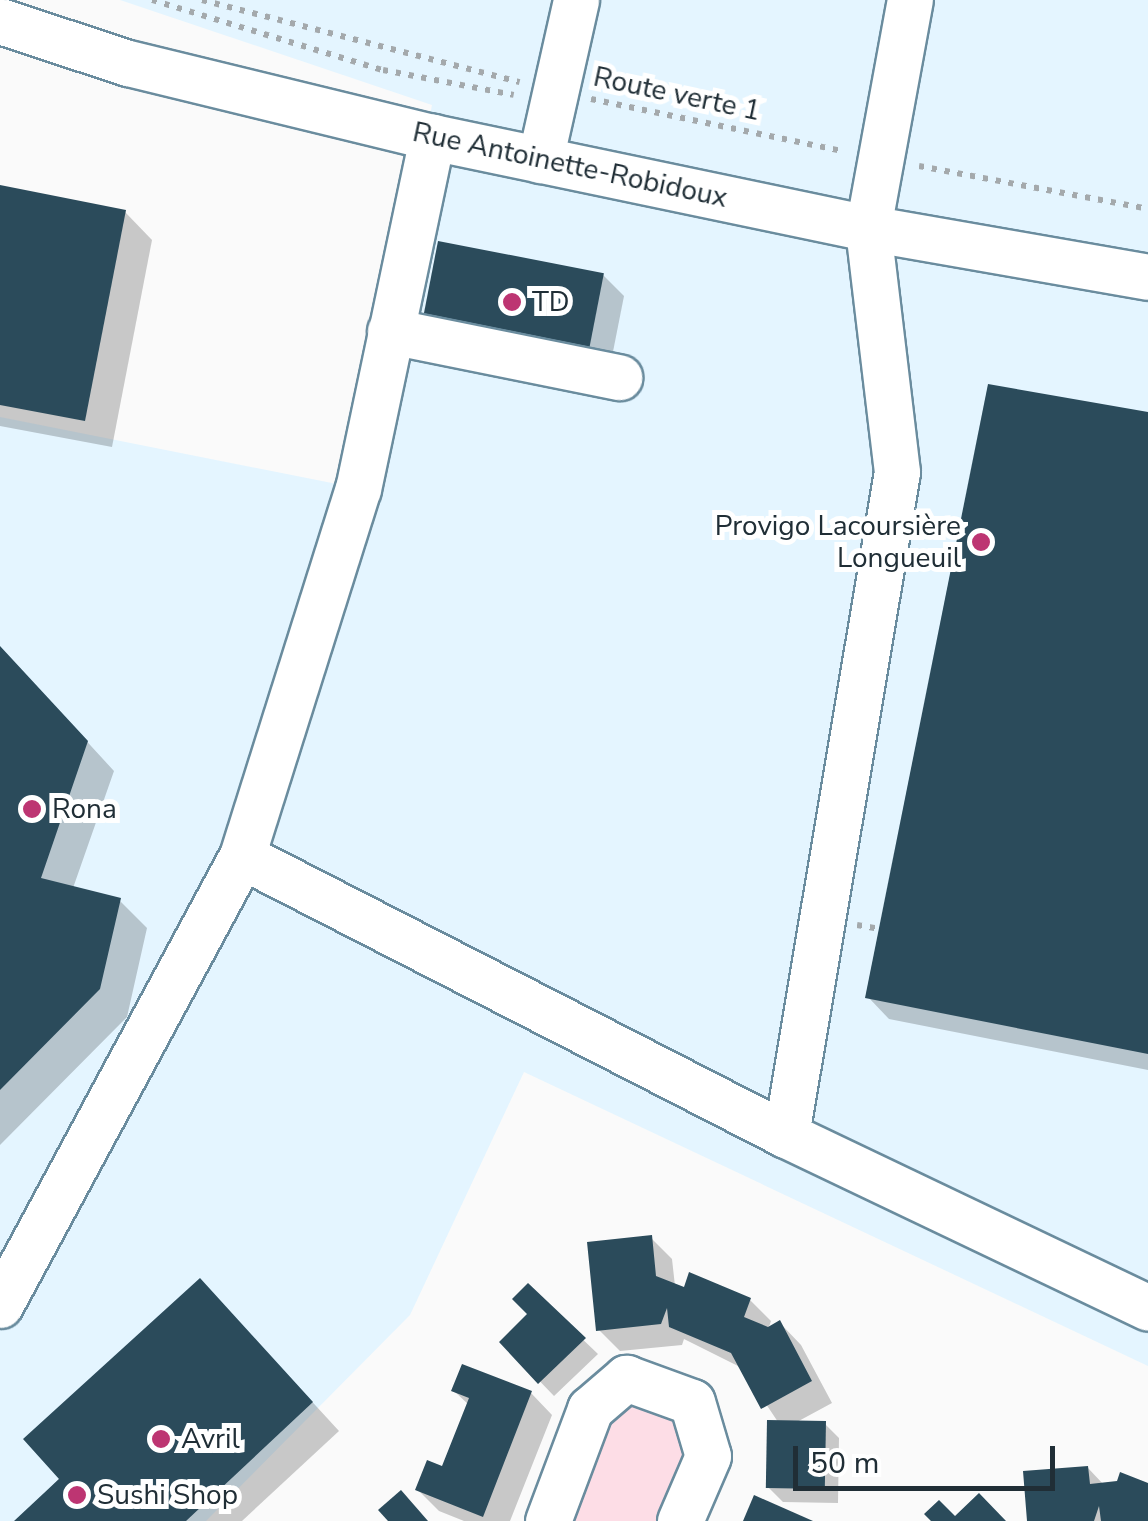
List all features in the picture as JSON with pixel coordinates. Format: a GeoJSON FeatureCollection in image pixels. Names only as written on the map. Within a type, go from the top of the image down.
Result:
{"type":"FeatureCollection","features":[{"type":"Feature","properties":{"kind":"street"},"geometry":{"type":"LineString","coordinates":[[540,160],[538,94],[576,0]]}},
{"type":"Feature","properties":{"kind":"street"},"geometry":{"type":"LineString","coordinates":[[786,1135],[897,472],[868,228],[910,0]]}},
{"type":"Feature","properties":{"kind":"street","name":"Rue Antoinette-Robidoux"},"geometry":{"type":"LineString","coordinates":[[0,21],[128,62],[432,137],[868,228],[1148,277]]}},
{"type":"Feature","properties":{"kind":"street"},"geometry":{"type":"LineString","coordinates":[[0,1306],[242,856],[358,489],[432,137]]}},
{"type":"Feature","properties":{"kind":"street"},"geometry":{"type":"LineString","coordinates":[[390,331],[619,377]]}},
{"type":"Feature","properties":{"kind":"street"},"geometry":{"type":"LineString","coordinates":[[242,856],[786,1135],[1148,1308]]}},
{"type":"Feature","properties":{"kind":"street"},"geometry":{"type":"LineString","coordinates":[[548,1521],[590,1409],[626,1378],[692,1402],[708,1456],[680,1521]]}},
{"type":"Feature","properties":{"kind":"path"},"geometry":{"type":"LineString","coordinates":[[152,0],[383,70],[538,94]]}},
{"type":"Feature","properties":{"kind":"path","name":"Route verte 1"},"geometry":{"type":"LineString","coordinates":[[202,0],[538,94],[1148,209]]}},
{"type":"Feature","properties":{"kind":"shaded area"},"geometry":{"type":"Polygon","coordinates":[[[120,0],[1148,0],[1148,1366],[524,1072],[410,1315],[206,1521],[0,1521],[0,417],[357,488],[432,105],[120,0]]]}},
{"type":"Feature","properties":{"kind":"shaded area"},"geometry":{"type":"Polygon","coordinates":[[[628,1391],[683,1410],[697,1455],[669,1521],[559,1521],[598,1415],[628,1391]]]}},
{"type":"Feature","properties":{"kind":"building"},"geometry":{"type":"Polygon","coordinates":[[[0,185],[126,210],[85,421],[0,405],[0,185]]]}},
{"type":"Feature","properties":{"kind":"building","name":"TD"},"geometry":{"type":"Polygon","coordinates":[[[438,241],[604,273],[586,364],[420,331],[438,241]]]}},
{"type":"Feature","properties":{"kind":"building"},"geometry":{"type":"Polygon","coordinates":[[[988,384],[1148,412],[1148,1054],[865,998],[988,384]]]}},
{"type":"Feature","properties":{"kind":"building","name":"Rona"},"geometry":{"type":"Polygon","coordinates":[[[0,646],[88,741],[41,878],[121,898],[100,989],[0,1090],[0,646]]]}},
{"type":"Feature","properties":{"kind":"building"},"geometry":{"type":"Polygon","coordinates":[[[652,1235],[656,1276],[684,1287],[689,1272],[751,1298],[744,1317],[768,1327],[780,1320],[812,1381],[761,1409],[731,1353],[669,1327],[667,1308],[661,1324],[596,1331],[587,1242],[652,1235]]]}},
{"type":"Feature","properties":{"kind":"building"},"geometry":{"type":"Polygon","coordinates":[[[200,1278],[313,1402],[186,1521],[14,1521],[59,1479],[23,1439],[200,1278]]]}},
{"type":"Feature","properties":{"kind":"building"},"geometry":{"type":"Polygon","coordinates":[[[528,1283],[586,1338],[538,1384],[499,1342],[527,1314],[512,1299],[528,1283]]]}},
{"type":"Feature","properties":{"kind":"building"},"geometry":{"type":"Polygon","coordinates":[[[462,1364],[532,1391],[483,1517],[415,1490],[427,1460],[442,1466],[469,1398],[451,1391],[462,1364]]]}},
{"type":"Feature","properties":{"kind":"building"},"geometry":{"type":"Polygon","coordinates":[[[767,1420],[826,1421],[825,1489],[766,1488],[767,1420]]]}},
{"type":"Feature","properties":{"kind":"building"},"geometry":{"type":"Polygon","coordinates":[[[1088,1466],[1090,1484],[1117,1481],[1120,1472],[1148,1483],[1148,1521],[1101,1521],[1099,1506],[1094,1521],[1027,1521],[1023,1471],[1088,1466]]]}},
{"type":"Feature","properties":{"kind":"building"},"geometry":{"type":"Polygon","coordinates":[[[401,1490],[428,1521],[388,1521],[378,1510],[401,1490]]]}},
{"type":"Feature","properties":{"kind":"building"},"geometry":{"type":"Polygon","coordinates":[[[979,1493],[1006,1521],[931,1521],[924,1514],[939,1500],[955,1516],[979,1493]]]}},
{"type":"Feature","properties":{"kind":"building"},"geometry":{"type":"Polygon","coordinates":[[[754,1495],[813,1521],[743,1521],[754,1495]]]}},
{"type":"Feature","properties":{"kind":"place","name":"TD"},"geometry":{"type":"Point","coordinates":[512,302]}},
{"type":"Feature","properties":{"kind":"place","name":"Provigo Lacoursière Longueuil"},"geometry":{"type":"Point","coordinates":[981,542]}},
{"type":"Feature","properties":{"kind":"place","name":"Rona"},"geometry":{"type":"Point","coordinates":[32,809]}},
{"type":"Feature","properties":{"kind":"place","name":"Avril"},"geometry":{"type":"Point","coordinates":[161,1439]}},
{"type":"Feature","properties":{"kind":"place","name":"Sushi Shop"},"geometry":{"type":"Point","coordinates":[77,1495]}}]}
